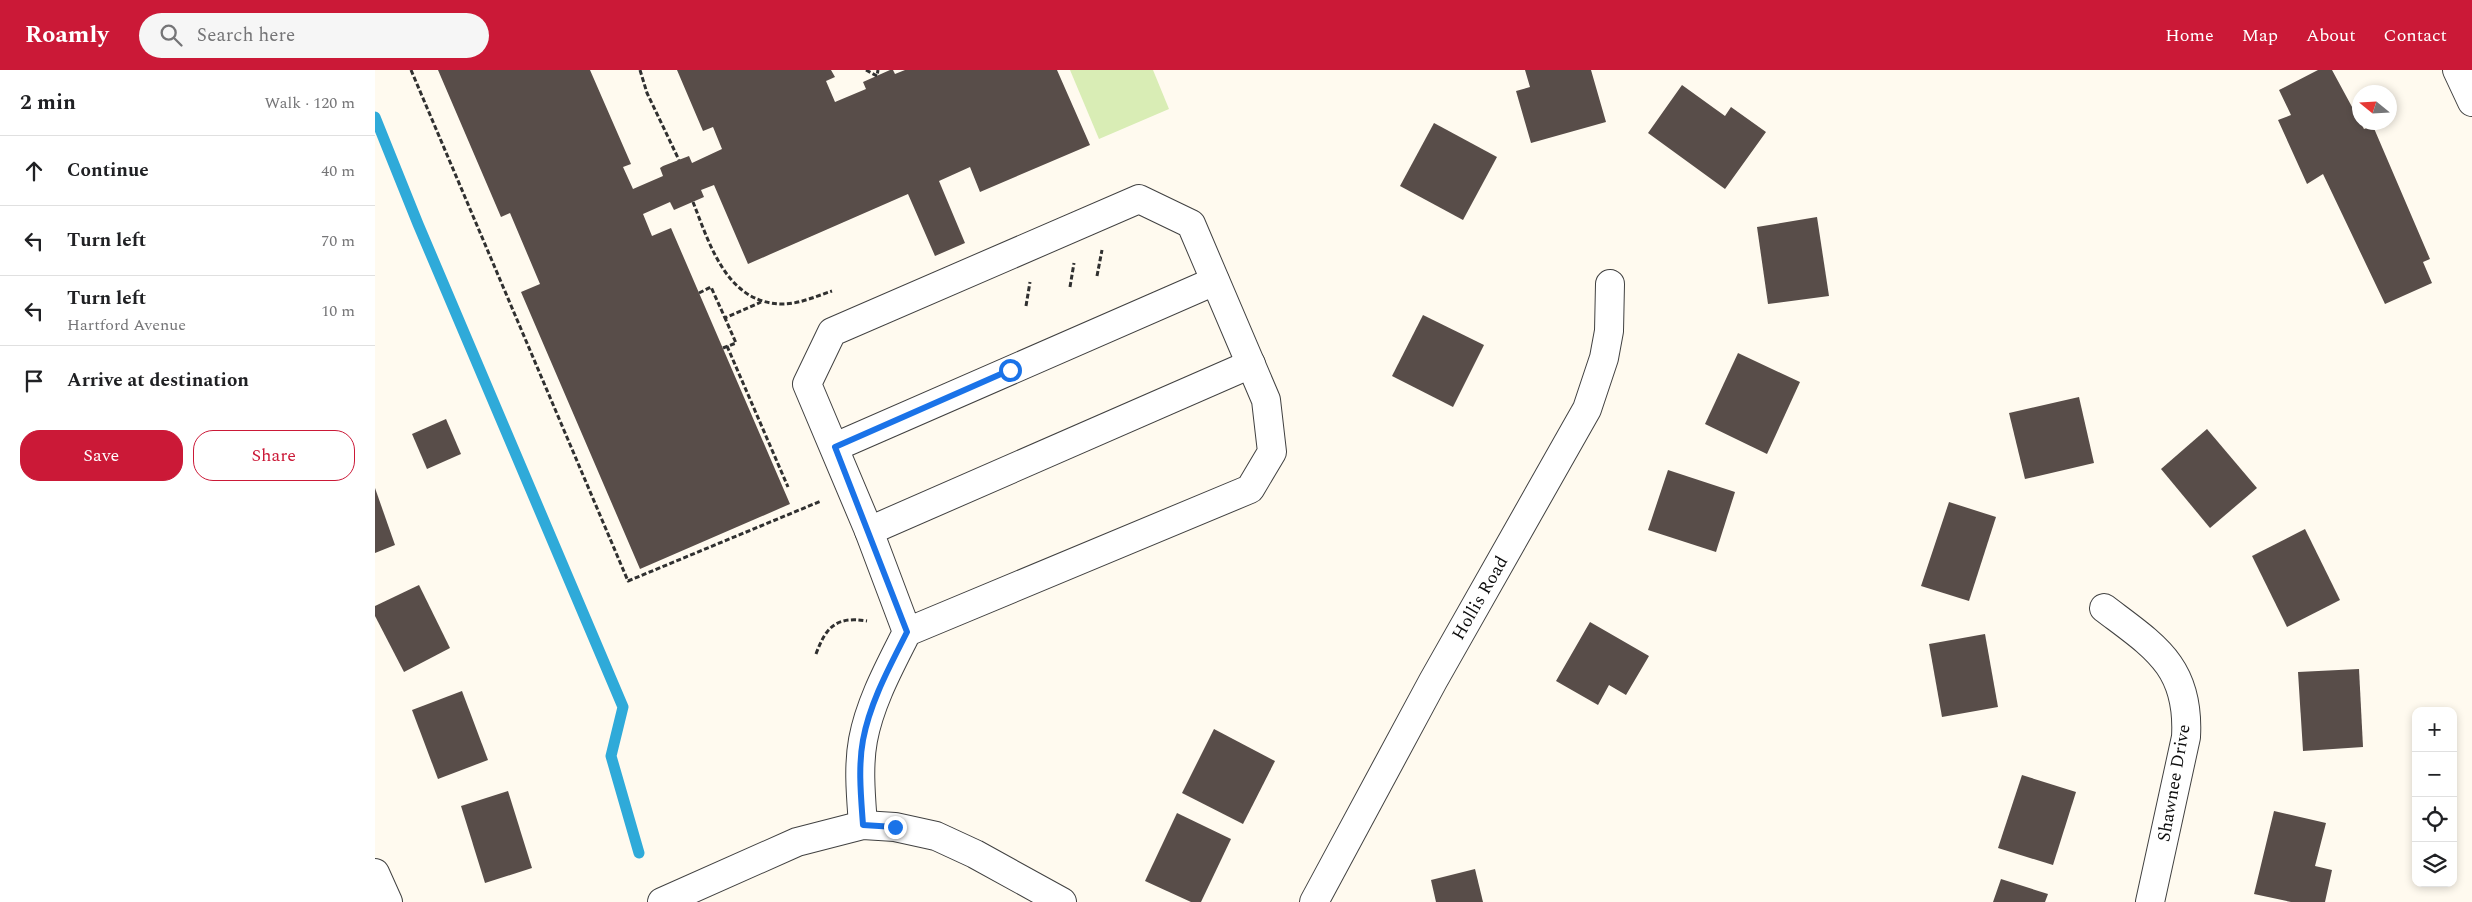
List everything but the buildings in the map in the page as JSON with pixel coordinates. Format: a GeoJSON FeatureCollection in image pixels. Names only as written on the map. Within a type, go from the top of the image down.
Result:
{"type":"FeatureCollection","features":[{"type":"Feature","properties":{"kind":"street"},"geometry":{"type":"LineString","coordinates":[[2457,70],[2472,102]]}},
{"type":"Feature","properties":{"kind":"street"},"geometry":{"type":"LineString","coordinates":[[863,825],[860,793],[863,740],[879,690],[907,632],[1250,489],[1272,452],[1266,400],[1191,224],[1139,199],[832,332],[807,384],[869,531],[907,632]]}},
{"type":"Feature","properties":{"kind":"street"},"geometry":{"type":"LineString","coordinates":[[835,447],[1215,281]]}},
{"type":"Feature","properties":{"kind":"street","name":"Hollis Road"},"geometry":{"type":"LineString","coordinates":[[1314,902],[1433,682],[1587,409],[1604,358],[1609,331],[1610,284]]}},
{"type":"Feature","properties":{"kind":"street"},"geometry":{"type":"LineString","coordinates":[[869,531],[1251,364]]}},
{"type":"Feature","properties":{"kind":"street","name":"Shawnee Drive"},"geometry":{"type":"LineString","coordinates":[[2104,608],[2157,648],[2163,656],[2174,671],[2181,687],[2187,720],[2151,902]]}},
{"type":"Feature","properties":{"kind":"street"},"geometry":{"type":"LineString","coordinates":[[662,902],[797,842],[863,825],[895,827],[936,836],[975,854],[1062,902]]}},
{"type":"Feature","properties":{"kind":"street"},"geometry":{"type":"LineString","coordinates":[[375,873],[388,902]]}},
{"type":"Feature","properties":{"kind":"path"},"geometry":{"type":"LineString","coordinates":[[411,70],[628,581],[829,498]]}},
{"type":"Feature","properties":{"kind":"path"},"geometry":{"type":"LineString","coordinates":[[640,70],[647,93],[679,160]]}},
{"type":"Feature","properties":{"kind":"path"},"geometry":{"type":"LineString","coordinates":[[866,70],[877,76],[877,70]]}},
{"type":"Feature","properties":{"kind":"path"},"geometry":{"type":"LineString","coordinates":[[693,202],[723,271],[740,290],[761,302],[785,304],[832,291]]}},
{"type":"Feature","properties":{"kind":"path"},"geometry":{"type":"LineString","coordinates":[[699,293],[711,287],[736,343],[723,348]]}},
{"type":"Feature","properties":{"kind":"path"},"geometry":{"type":"LineString","coordinates":[[725,318],[761,302]]}},
{"type":"Feature","properties":{"kind":"path"},"geometry":{"type":"LineString","coordinates":[[727,346],[788,487]]}},
{"type":"Feature","properties":{"kind":"path"},"geometry":{"type":"LineString","coordinates":[[816,654],[821,639],[829,628],[835,624],[853,619],[872,621]]}},
{"type":"Feature","properties":{"kind":"green space"},"geometry":{"type":"Polygon","coordinates":[[[1070,70],[1153,70],[1169,109],[1099,139],[1070,70]]]}},
{"type":"Feature","properties":{"kind":"waterway"},"geometry":{"type":"LineString","coordinates":[[375,117],[418,224],[623,707],[611,756],[639,853]]}},
{"type":"Feature","properties":{"kind":"route"},"geometry":{"type":"LineString","coordinates":[[895,827],[863,825],[860,793],[863,740],[879,690],[907,632],[835,447],[1010,370]]}}]}
